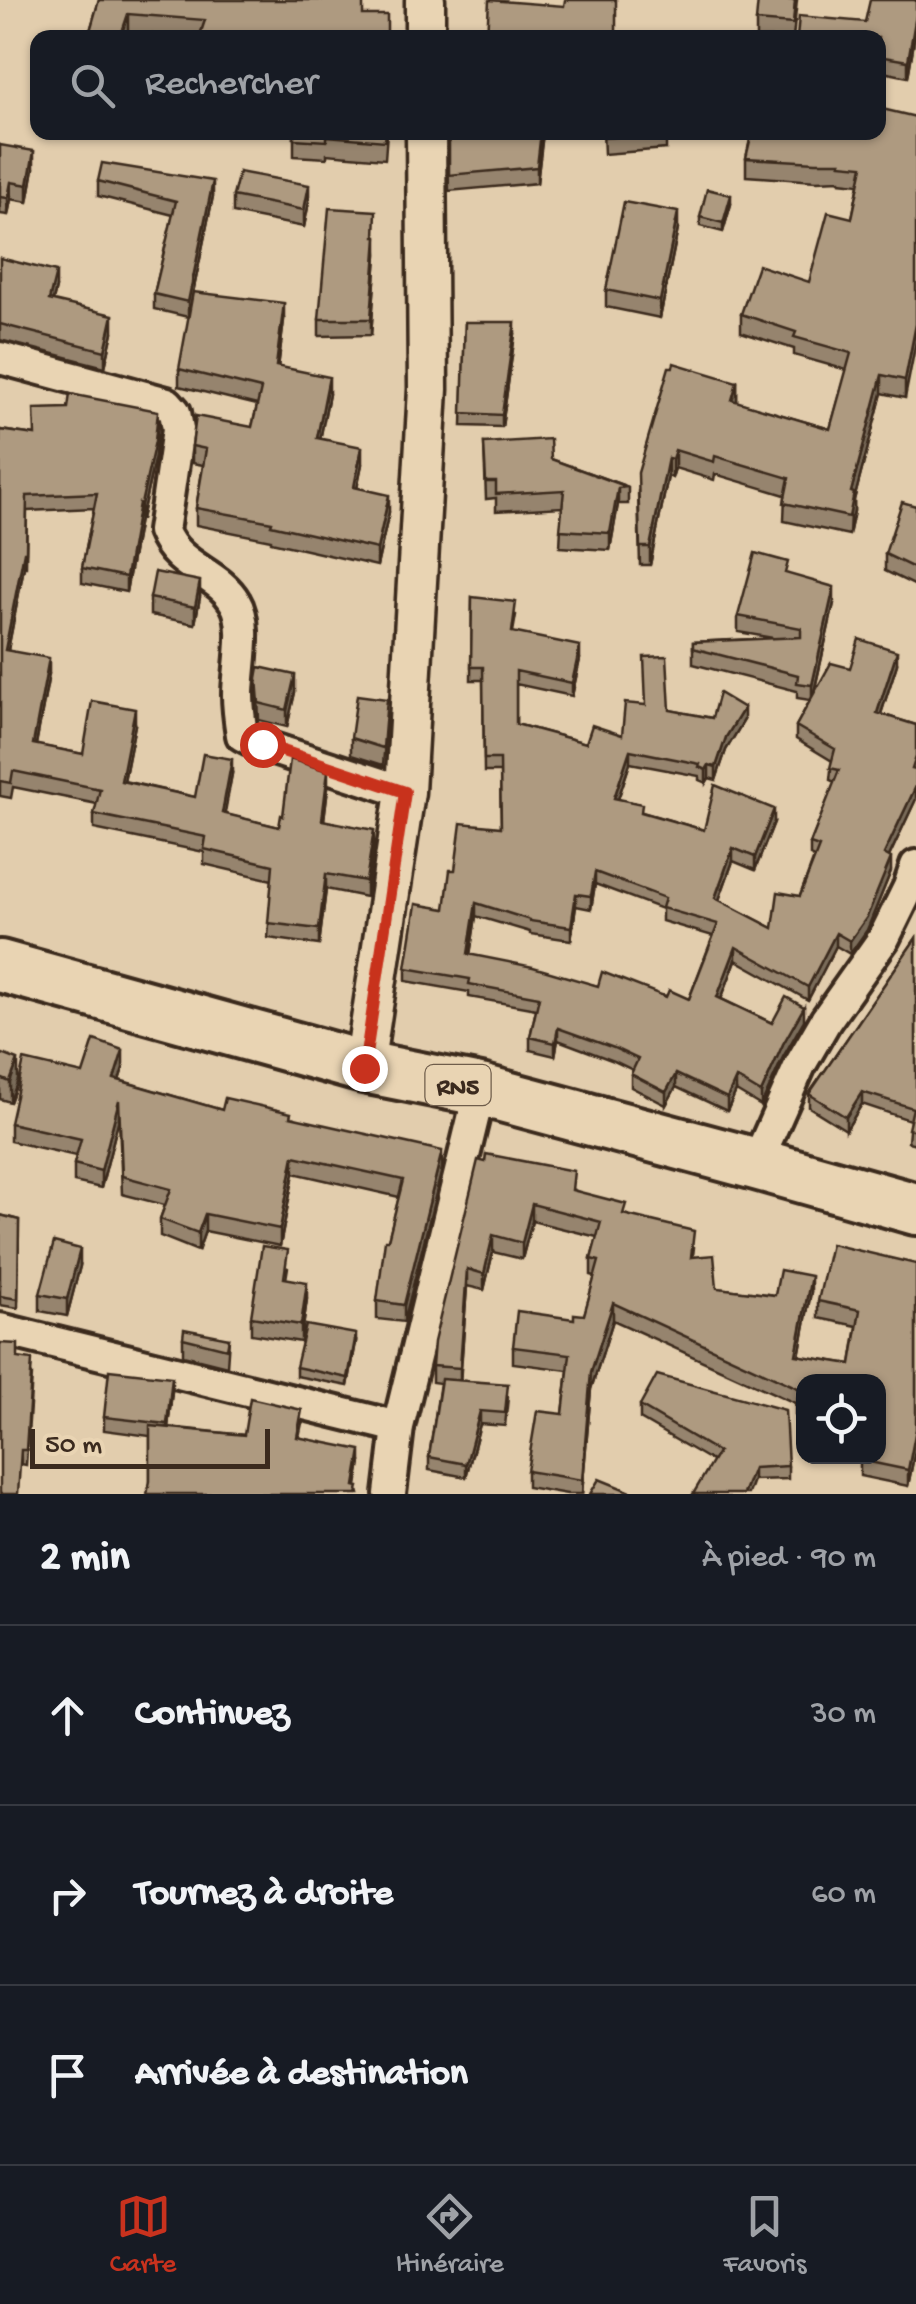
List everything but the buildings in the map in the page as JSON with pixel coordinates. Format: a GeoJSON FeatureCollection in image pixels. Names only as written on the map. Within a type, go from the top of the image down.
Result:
{"type":"FeatureCollection","features":[{"type":"Feature","properties":{"kind":"highway","name":"RN5"},"geometry":{"type":"LineString","coordinates":[[0,966],[364,1068],[480,1090],[916,1209]]}},
{"type":"Feature","properties":{"kind":"street"},"geometry":{"type":"LineString","coordinates":[[425,0],[425,30]]}},
{"type":"Feature","properties":{"kind":"street"},"geometry":{"type":"LineString","coordinates":[[364,1068],[405,792],[428,388],[426,140]]}},
{"type":"Feature","properties":{"kind":"street"},"geometry":{"type":"LineString","coordinates":[[0,358],[167,402],[175,412],[178,429],[163,531],[168,545],[228,592],[238,605],[242,626],[238,696],[242,735],[405,792]]}},
{"type":"Feature","properties":{"kind":"street"},"geometry":{"type":"LineString","coordinates":[[756,1164],[800,1065],[826,1020],[884,938],[916,866]]}},
{"type":"Feature","properties":{"kind":"street"},"geometry":{"type":"LineString","coordinates":[[390,1494],[398,1427],[480,1090]]}},
{"type":"Feature","properties":{"kind":"street"},"geometry":{"type":"LineString","coordinates":[[0,1330],[398,1427]]}},
{"type":"Feature","properties":{"kind":"route"},"geometry":{"type":"LineString","coordinates":[[262,744],[405,792],[364,1068]]}}]}
